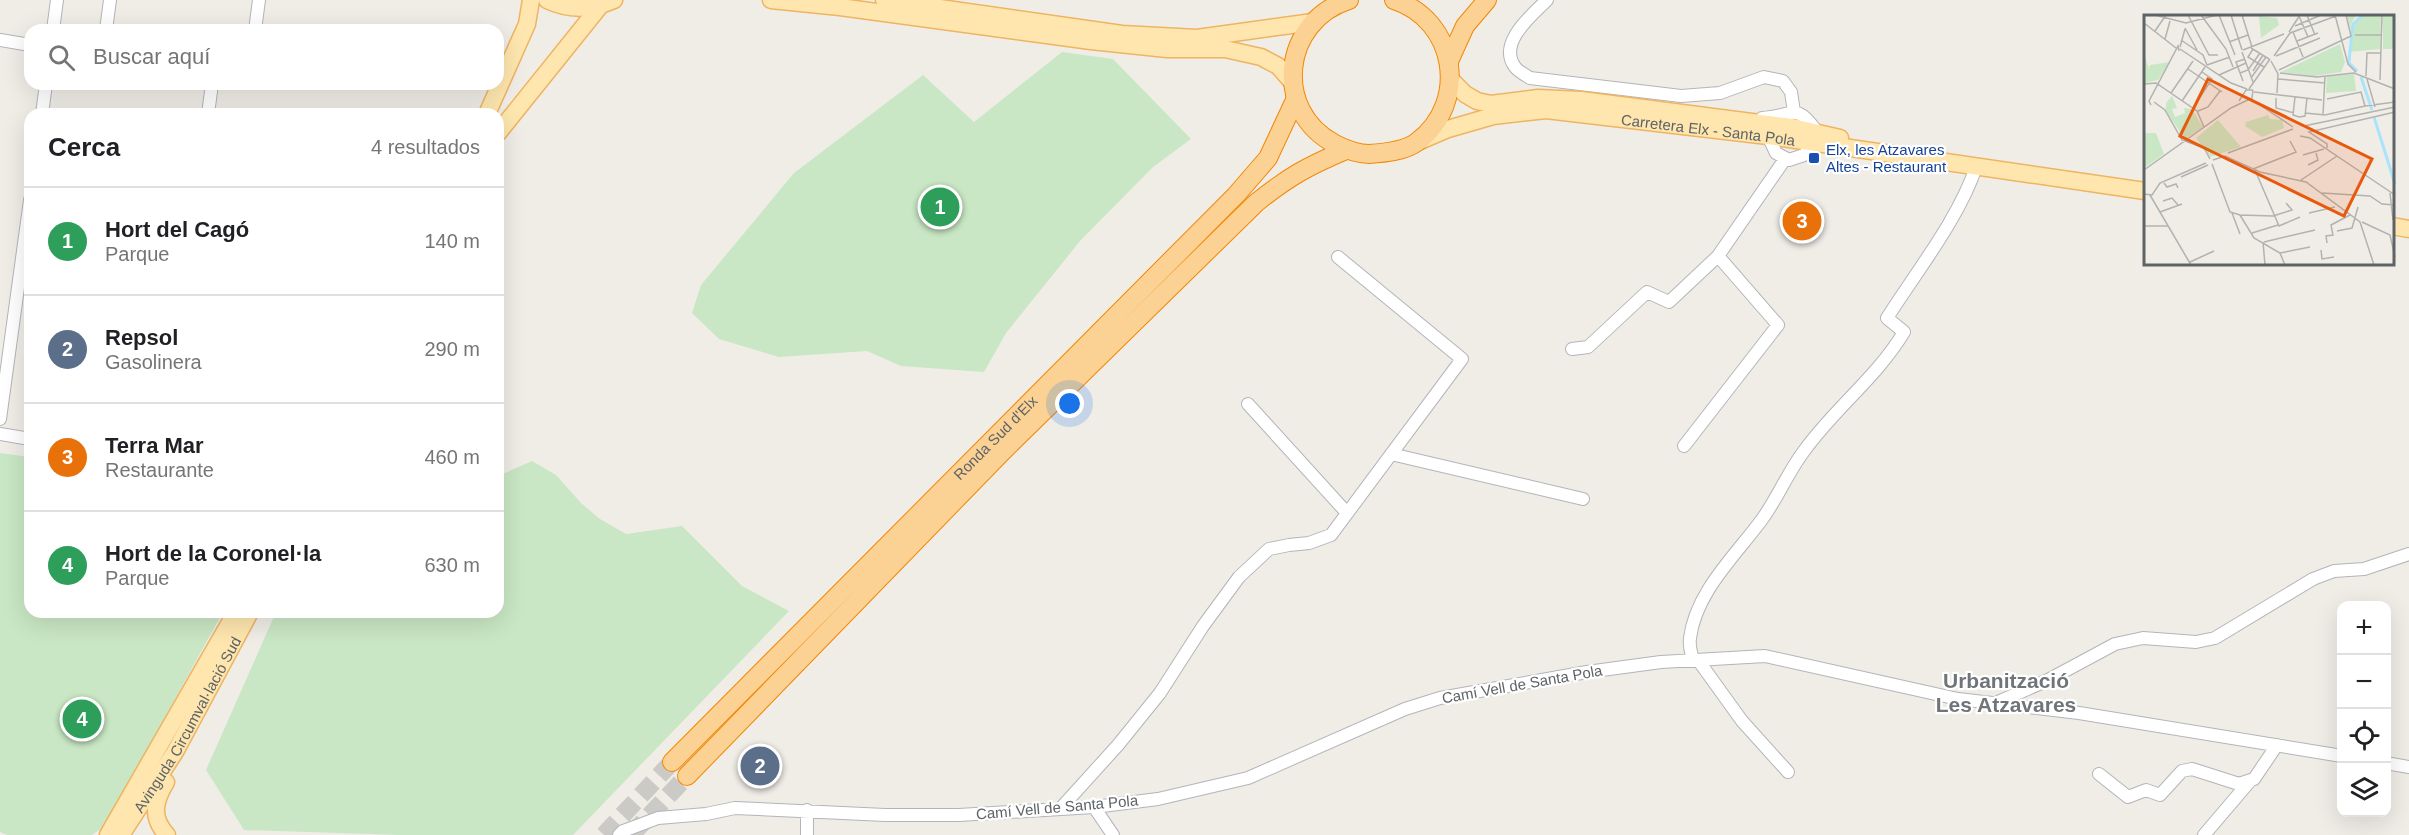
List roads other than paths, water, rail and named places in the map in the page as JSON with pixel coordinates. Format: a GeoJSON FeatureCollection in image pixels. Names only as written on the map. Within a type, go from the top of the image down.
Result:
{"type":"FeatureCollection","features":[{"type":"Feature","properties":{"kind":"highway"},"geometry":{"type":"LineString","coordinates":[[1449,61],[1465,26],[1487,0]]}},
{"type":"Feature","properties":{"kind":"highway"},"geometry":{"type":"LineString","coordinates":[[1341,1],[1313,22],[1300,40],[1293,61],[1294,91],[1307,120],[1324,138],[1346,150],[1368,154],[1390,152],[1416,143],[1430,130],[1447,98],[1450,80],[1449,61],[1442,38],[1427,18],[1408,1]]}},
{"type":"Feature","properties":{"kind":"highway","name":"Ronda Sud d'Elx"},"geometry":{"type":"LineString","coordinates":[[672,762],[1236,195],[1268,158],[1294,91]]}},
{"type":"Feature","properties":{"kind":"highway","name":"Ronda Sud d'Elx"},"geometry":{"type":"LineString","coordinates":[[687,776],[1003,451],[1256,203],[1305,167],[1346,150]]}},
{"type":"Feature","properties":{"kind":"main road"},"geometry":{"type":"LineString","coordinates":[[504,76],[527,24],[531,0]]}},
{"type":"Feature","properties":{"kind":"main road"},"geometry":{"type":"LineString","coordinates":[[547,0],[560,6],[580,9],[607,3]]}},
{"type":"Feature","properties":{"kind":"main road"},"geometry":{"type":"LineString","coordinates":[[771,0],[840,7],[1091,41],[1167,49],[1225,49],[1261,57],[1278,66],[1294,91]]}},
{"type":"Feature","properties":{"kind":"main road"},"geometry":{"type":"LineString","coordinates":[[884,0],[1122,34],[1197,38],[1313,22]]}},
{"type":"Feature","properties":{"kind":"main road"},"geometry":{"type":"LineString","coordinates":[[504,126],[607,3]]}},
{"type":"Feature","properties":{"kind":"main road","name":"Carretera Elx - Santa Pola"},"geometry":{"type":"LineString","coordinates":[[1450,80],[1465,94],[1477,101],[1491,104],[1538,98],[1581,100],[1726,118],[1816,138],[1976,167],[2144,191]]}},
{"type":"Feature","properties":{"kind":"main road"},"geometry":{"type":"LineString","coordinates":[[490,108],[498,90]]}},
{"type":"Feature","properties":{"kind":"main road","name":"Carretera Elx - Santa Pola"},"geometry":{"type":"LineString","coordinates":[[1416,143],[1448,129],[1493,116],[1546,110],[1768,136],[1851,140],[2144,183]]}},
{"type":"Feature","properties":{"kind":"main road"},"geometry":{"type":"LineString","coordinates":[[2394,218],[2409,220]]}},
{"type":"Feature","properties":{"kind":"main road"},"geometry":{"type":"LineString","coordinates":[[2394,226],[2409,229]]}},
{"type":"Feature","properties":{"kind":"main road","name":"Avinguda Circumval·lació Sud"},"geometry":{"type":"LineString","coordinates":[[112,834],[140,779],[234,618]]}},
{"type":"Feature","properties":{"kind":"main road","name":"Avinguda Circumval·lació Sud"},"geometry":{"type":"LineString","coordinates":[[112,834],[185,731],[247,618]]}},
{"type":"Feature","properties":{"kind":"main road"},"geometry":{"type":"LineString","coordinates":[[167,835],[162,830],[156,816],[156,798],[178,761],[185,731]]}},
{"type":"Feature","properties":{"kind":"street"},"geometry":{"type":"LineString","coordinates":[[54,24],[57,0]]}},
{"type":"Feature","properties":{"kind":"street"},"geometry":{"type":"LineString","coordinates":[[107,24],[110,0]]}},
{"type":"Feature","properties":{"kind":"street"},"geometry":{"type":"LineString","coordinates":[[256,24],[259,0]]}},
{"type":"Feature","properties":{"kind":"street"},"geometry":{"type":"LineString","coordinates":[[1547,0],[1517,31],[1509,50],[1514,66],[1530,78],[1681,96],[1720,93],[1764,77],[1783,81],[1791,92],[1794,111]]}},
{"type":"Feature","properties":{"kind":"street"},"geometry":{"type":"LineString","coordinates":[[0,40],[24,44]]}},
{"type":"Feature","properties":{"kind":"street"},"geometry":{"type":"LineString","coordinates":[[43,108],[45,90]]}},
{"type":"Feature","properties":{"kind":"street"},"geometry":{"type":"LineString","coordinates":[[209,108],[211,90]]}},
{"type":"Feature","properties":{"kind":"street"},"geometry":{"type":"LineString","coordinates":[[1726,118],[1774,118],[1794,111],[1806,117],[1816,138],[1808,152],[1798,159],[1785,159],[1776,153],[1768,136]]}},
{"type":"Feature","properties":{"kind":"street"},"geometry":{"type":"LineString","coordinates":[[1572,349],[1588,347],[1647,292],[1669,302],[1718,256],[1785,159]]}},
{"type":"Feature","properties":{"kind":"street"},"geometry":{"type":"LineString","coordinates":[[1788,772],[1742,721],[1695,660],[1689,639],[1700,606],[1724,567],[1764,516],[1804,451],[1873,374],[1904,332],[1887,318],[1954,214],[1971,183],[1976,167]]}},
{"type":"Feature","properties":{"kind":"street"},"geometry":{"type":"LineString","coordinates":[[0,419],[24,244]]}},
{"type":"Feature","properties":{"kind":"street"},"geometry":{"type":"LineString","coordinates":[[1684,446],[1778,325],[1718,256]]}},
{"type":"Feature","properties":{"kind":"street"},"geometry":{"type":"LineString","coordinates":[[1061,808],[1118,745],[1160,693],[1203,626],[1239,577],[1269,549],[1309,543],[1331,535],[1462,359],[1338,257]]}},
{"type":"Feature","properties":{"kind":"street"},"geometry":{"type":"LineString","coordinates":[[1248,404],[1347,513]]}},
{"type":"Feature","properties":{"kind":"street"},"geometry":{"type":"LineString","coordinates":[[0,434],[24,438]]}},
{"type":"Feature","properties":{"kind":"street"},"geometry":{"type":"LineString","coordinates":[[1391,454],[1583,499]]}},
{"type":"Feature","properties":{"kind":"street","name":"Camí Vell de Santa Pola"},"geometry":{"type":"LineString","coordinates":[[619,835],[623,831],[658,818],[706,814],[735,808],[885,815],[959,815],[1094,807],[1158,799],[1248,778],[1405,709],[1440,698],[1587,672],[1695,660],[1765,656],[1958,699],[1997,702],[2048,680],[2115,644],[2143,638],[2196,642],[2215,638],[2313,579],[2334,571],[2364,569],[2409,554]]}},
{"type":"Feature","properties":{"kind":"street"},"geometry":{"type":"LineString","coordinates":[[1997,702],[2337,755]]}},
{"type":"Feature","properties":{"kind":"street"},"geometry":{"type":"LineString","coordinates":[[2204,835],[2254,779],[2277,745]]}},
{"type":"Feature","properties":{"kind":"street"},"geometry":{"type":"LineString","coordinates":[[2391,764],[2409,767]]}},
{"type":"Feature","properties":{"kind":"street"},"geometry":{"type":"LineString","coordinates":[[2099,774],[2128,797],[2146,790],[2160,795],[2182,771],[2192,769],[2239,784],[2251,780]]}},
{"type":"Feature","properties":{"kind":"street"},"geometry":{"type":"LineString","coordinates":[[1094,807],[1113,835]]}},
{"type":"Feature","properties":{"kind":"street"},"geometry":{"type":"LineString","coordinates":[[807,810],[807,835]]}},
{"type":"Feature","properties":{"kind":"tunnel"},"geometry":{"type":"LineString","coordinates":[[604,835],[672,762]]}},
{"type":"Feature","properties":{"kind":"tunnel"},"geometry":{"type":"LineString","coordinates":[[631,835],[687,776]]}},
{"type":"Feature","properties":{"kind":"place","name":"Elx, les Atzavares Altes - Restaurant"},"geometry":{"type":"Point","coordinates":[1814,158]}},
{"type":"Feature","properties":{"kind":"place","name":"Hort del Cagó"},"geometry":{"type":"Point","coordinates":[940,207]}},
{"type":"Feature","properties":{"kind":"place","name":"Terra Mar"},"geometry":{"type":"Point","coordinates":[1802,221]}},
{"type":"Feature","properties":{"kind":"place","name":"Hort de la Coronel·la"},"geometry":{"type":"Point","coordinates":[82,719]}},
{"type":"Feature","properties":{"kind":"place","name":"Repsol"},"geometry":{"type":"Point","coordinates":[760,766]}},
{"type":"Feature","properties":{"kind":"district","name":"Urbanització Les Atzavares"},"geometry":{"type":"Point","coordinates":[2006,692]}}]}
